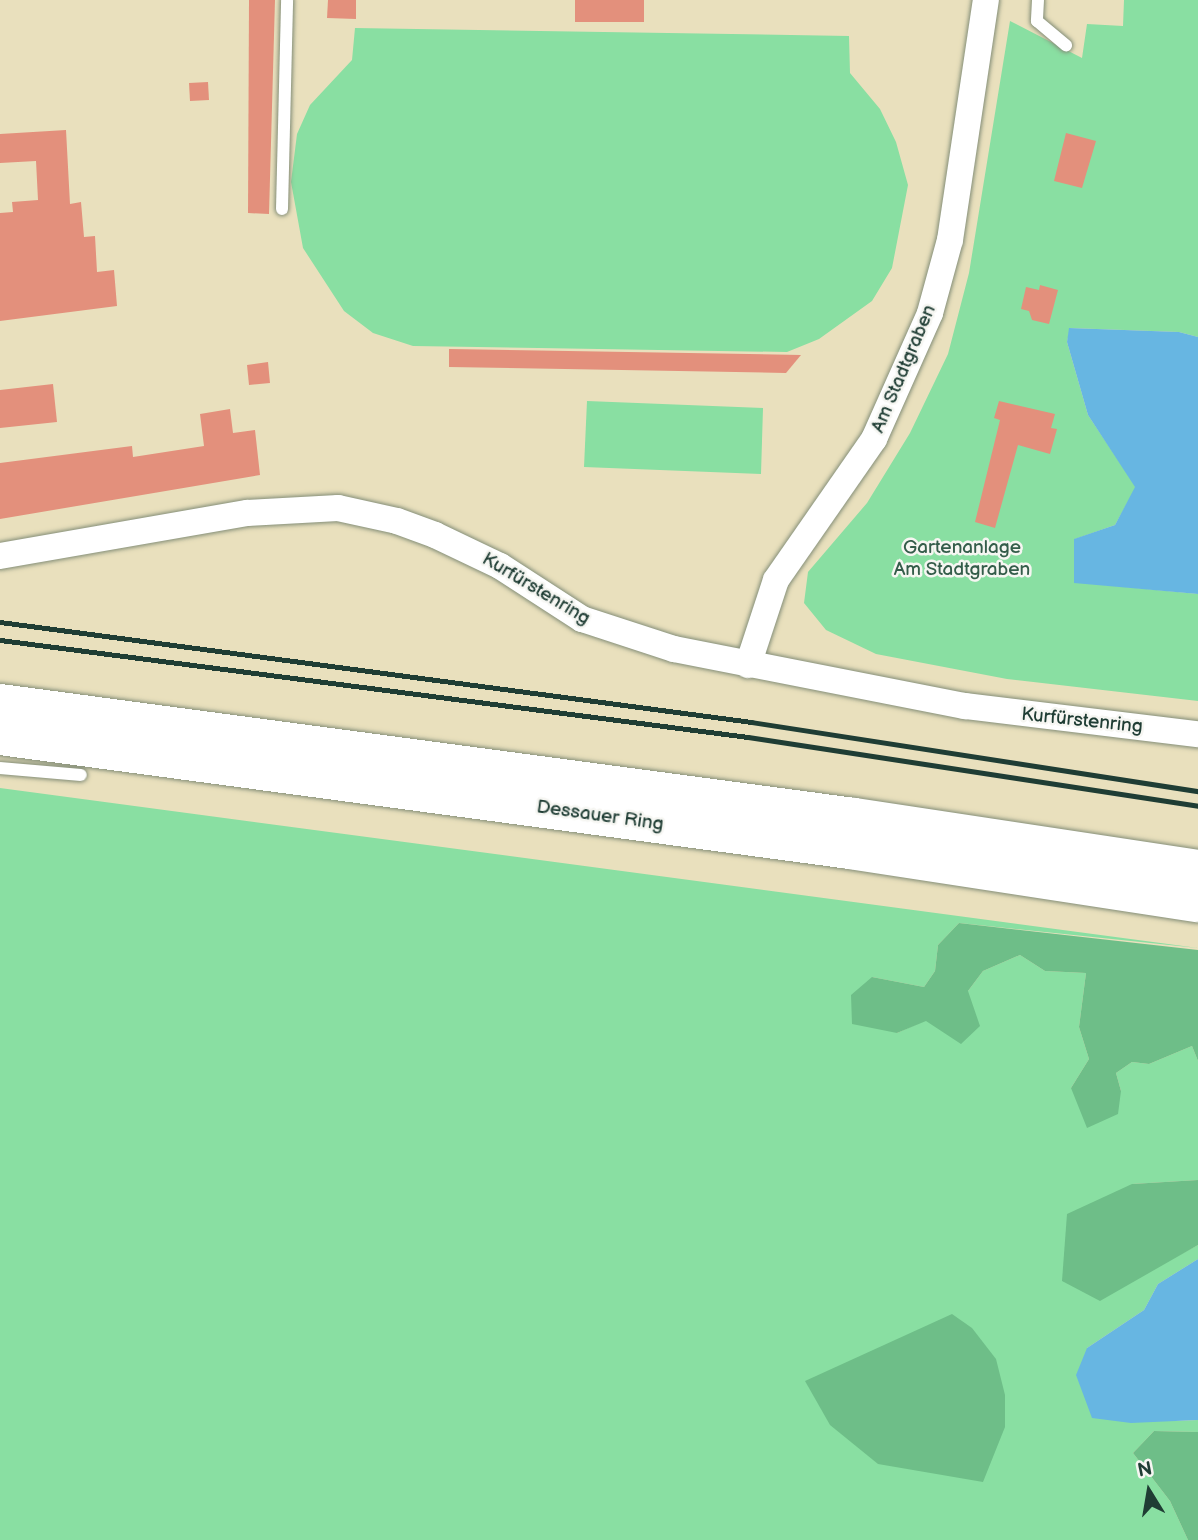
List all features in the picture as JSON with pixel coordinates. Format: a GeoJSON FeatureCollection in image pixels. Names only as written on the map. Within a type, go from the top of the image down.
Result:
{"type":"FeatureCollection","features":[{"type":"Feature","properties":{"kind":"main road","name":"Dessauer Ring"},"geometry":{"type":"LineString","coordinates":[[0,703],[854,817],[1198,869]]}},
{"type":"Feature","properties":{"kind":"main road","name":"Dessauer Ring"},"geometry":{"type":"LineString","coordinates":[[0,736],[809,844],[1198,903]]}},
{"type":"Feature","properties":{"kind":"street","name":"Am Stadtgraben"},"geometry":{"type":"LineString","coordinates":[[748,665],[776,580],[874,439],[930,313],[950,240],[986,0]]}},
{"type":"Feature","properties":{"kind":"street","name":"Kurfürstenring"},"geometry":{"type":"LineString","coordinates":[[0,556],[247,513],[338,508],[397,520],[474,552],[595,625],[651,643],[748,665],[965,706],[1198,734]]}},
{"type":"Feature","properties":{"kind":"lane"},"geometry":{"type":"LineString","coordinates":[[282,209],[287,0]]}},
{"type":"Feature","properties":{"kind":"lane"},"geometry":{"type":"LineString","coordinates":[[1038,0],[1037,21],[1066,45]]}},
{"type":"Feature","properties":{"kind":"lane"},"geometry":{"type":"LineString","coordinates":[[0,768],[81,775]]}},
{"type":"Feature","properties":{"kind":"green space","name":"Gartenanlage Am Stadtgraben"},"geometry":{"type":"Polygon","coordinates":[[[1124,0],[1198,0],[1198,337],[1179,332],[1070,328],[1067,342],[1088,415],[1136,487],[1115,525],[1075,539],[1074,582],[1198,594],[1198,701],[1007,679],[876,654],[826,630],[804,603],[808,572],[867,503],[910,433],[948,354],[969,273],[1010,21],[1082,58],[1087,24],[1123,26],[1124,0]]]}},
{"type":"Feature","properties":{"kind":"green space"},"geometry":{"type":"Polygon","coordinates":[[[355,28],[849,36],[850,73],[880,109],[896,142],[908,185],[892,268],[872,301],[819,339],[787,352],[413,346],[373,333],[344,311],[303,248],[291,182],[297,134],[310,105],[352,60],[355,28]]]}},
{"type":"Feature","properties":{"kind":"green space"},"geometry":{"type":"Polygon","coordinates":[[[587,401],[763,408],[761,474],[584,467],[587,401]]]}},
{"type":"Feature","properties":{"kind":"green space"},"geometry":{"type":"Polygon","coordinates":[[[0,788],[1198,948],[959,923],[938,945],[935,971],[924,987],[872,977],[897,1033],[926,1020],[968,991],[983,971],[1020,955],[1045,971],[1086,973],[1079,1027],[1089,1059],[1071,1088],[1121,1091],[1116,1073],[1132,1062],[1149,1064],[1192,1046],[1198,1061],[1198,1180],[1132,1184],[1164,1263],[1198,1245],[1198,1259],[1158,1284],[1144,1310],[1087,1348],[1176,1421],[1198,1420],[1198,1432],[1154,1431],[1133,1453],[1170,1501],[1188,1540],[0,1540],[0,788]]]}},
{"type":"Feature","properties":{"kind":"green space"},"geometry":{"type":"Polygon","coordinates":[[[959,923],[1198,950],[1198,1061],[1192,1046],[1149,1064],[1132,1062],[1116,1073],[1121,1091],[1118,1114],[1087,1128],[1071,1088],[1089,1059],[1079,1027],[1086,973],[1045,971],[1020,955],[983,971],[968,991],[980,1026],[961,1044],[926,1021],[897,1033],[852,1024],[851,995],[872,977],[924,987],[935,971],[938,945],[959,923]]]}},
{"type":"Feature","properties":{"kind":"green space"},"geometry":{"type":"Polygon","coordinates":[[[1198,1180],[1198,1245],[1100,1301],[1062,1281],[1067,1214],[1132,1184],[1198,1180]]]}},
{"type":"Feature","properties":{"kind":"green space"},"geometry":{"type":"Polygon","coordinates":[[[952,1314],[972,1328],[996,1359],[1005,1395],[1005,1427],[983,1482],[878,1464],[830,1425],[805,1381],[952,1314]]]}},
{"type":"Feature","properties":{"kind":"green space"},"geometry":{"type":"Polygon","coordinates":[[[1154,1431],[1198,1432],[1198,1540],[1188,1540],[1170,1501],[1133,1453],[1154,1431]]]}},
{"type":"Feature","properties":{"kind":"water"},"geometry":{"type":"Polygon","coordinates":[[[1069,328],[1179,332],[1198,337],[1198,594],[1074,583],[1074,539],[1115,525],[1135,487],[1088,415],[1067,342],[1069,328]]]}},
{"type":"Feature","properties":{"kind":"water"},"geometry":{"type":"Polygon","coordinates":[[[1198,1259],[1198,1420],[1131,1423],[1092,1418],[1076,1375],[1087,1348],[1144,1310],[1158,1284],[1198,1259]]]}},
{"type":"Feature","properties":{"kind":"building"},"geometry":{"type":"Polygon","coordinates":[[[249,0],[275,0],[269,214],[248,213],[249,0]]]}},
{"type":"Feature","properties":{"kind":"building"},"geometry":{"type":"Polygon","coordinates":[[[328,0],[356,0],[356,19],[327,18],[328,0]]]}},
{"type":"Feature","properties":{"kind":"building"},"geometry":{"type":"Polygon","coordinates":[[[575,0],[644,0],[644,22],[575,22],[575,0]]]}},
{"type":"Feature","properties":{"kind":"building"},"geometry":{"type":"Polygon","coordinates":[[[208,82],[209,100],[190,101],[189,83],[208,82]]]}},
{"type":"Feature","properties":{"kind":"building"},"geometry":{"type":"Polygon","coordinates":[[[66,130],[70,204],[81,202],[84,237],[95,236],[97,272],[114,270],[117,306],[0,321],[0,213],[13,212],[12,202],[38,200],[36,161],[0,163],[0,134],[66,130]]]}},
{"type":"Feature","properties":{"kind":"building"},"geometry":{"type":"Polygon","coordinates":[[[1066,133],[1096,141],[1082,188],[1054,181],[1066,133]]]}},
{"type":"Feature","properties":{"kind":"building"},"geometry":{"type":"Polygon","coordinates":[[[1040,285],[1058,290],[1049,324],[1032,320],[1029,311],[1021,309],[1026,287],[1039,290],[1040,285]]]}},
{"type":"Feature","properties":{"kind":"building"},"geometry":{"type":"Polygon","coordinates":[[[449,349],[801,355],[786,373],[449,367],[449,349]]]}},
{"type":"Feature","properties":{"kind":"building"},"geometry":{"type":"Polygon","coordinates":[[[268,362],[270,383],[249,385],[247,365],[268,362]]]}},
{"type":"Feature","properties":{"kind":"building"},"geometry":{"type":"Polygon","coordinates":[[[53,384],[57,422],[0,428],[0,390],[53,384]]]}},
{"type":"Feature","properties":{"kind":"building"},"geometry":{"type":"Polygon","coordinates":[[[999,401],[1055,414],[1051,428],[1057,429],[1050,454],[1018,445],[995,528],[975,522],[1000,420],[994,418],[999,401]]]}},
{"type":"Feature","properties":{"kind":"building"},"geometry":{"type":"Polygon","coordinates":[[[230,409],[233,433],[255,430],[260,475],[0,519],[0,463],[132,446],[133,457],[204,446],[200,414],[230,409]]]}},
{"type":"Feature","properties":{"kind":"railway"},"geometry":{"type":"LineString","coordinates":[[0,622],[751,722],[1198,791]]}},
{"type":"Feature","properties":{"kind":"railway"},"geometry":{"type":"LineString","coordinates":[[0,640],[748,737],[1198,806]]}}]}
